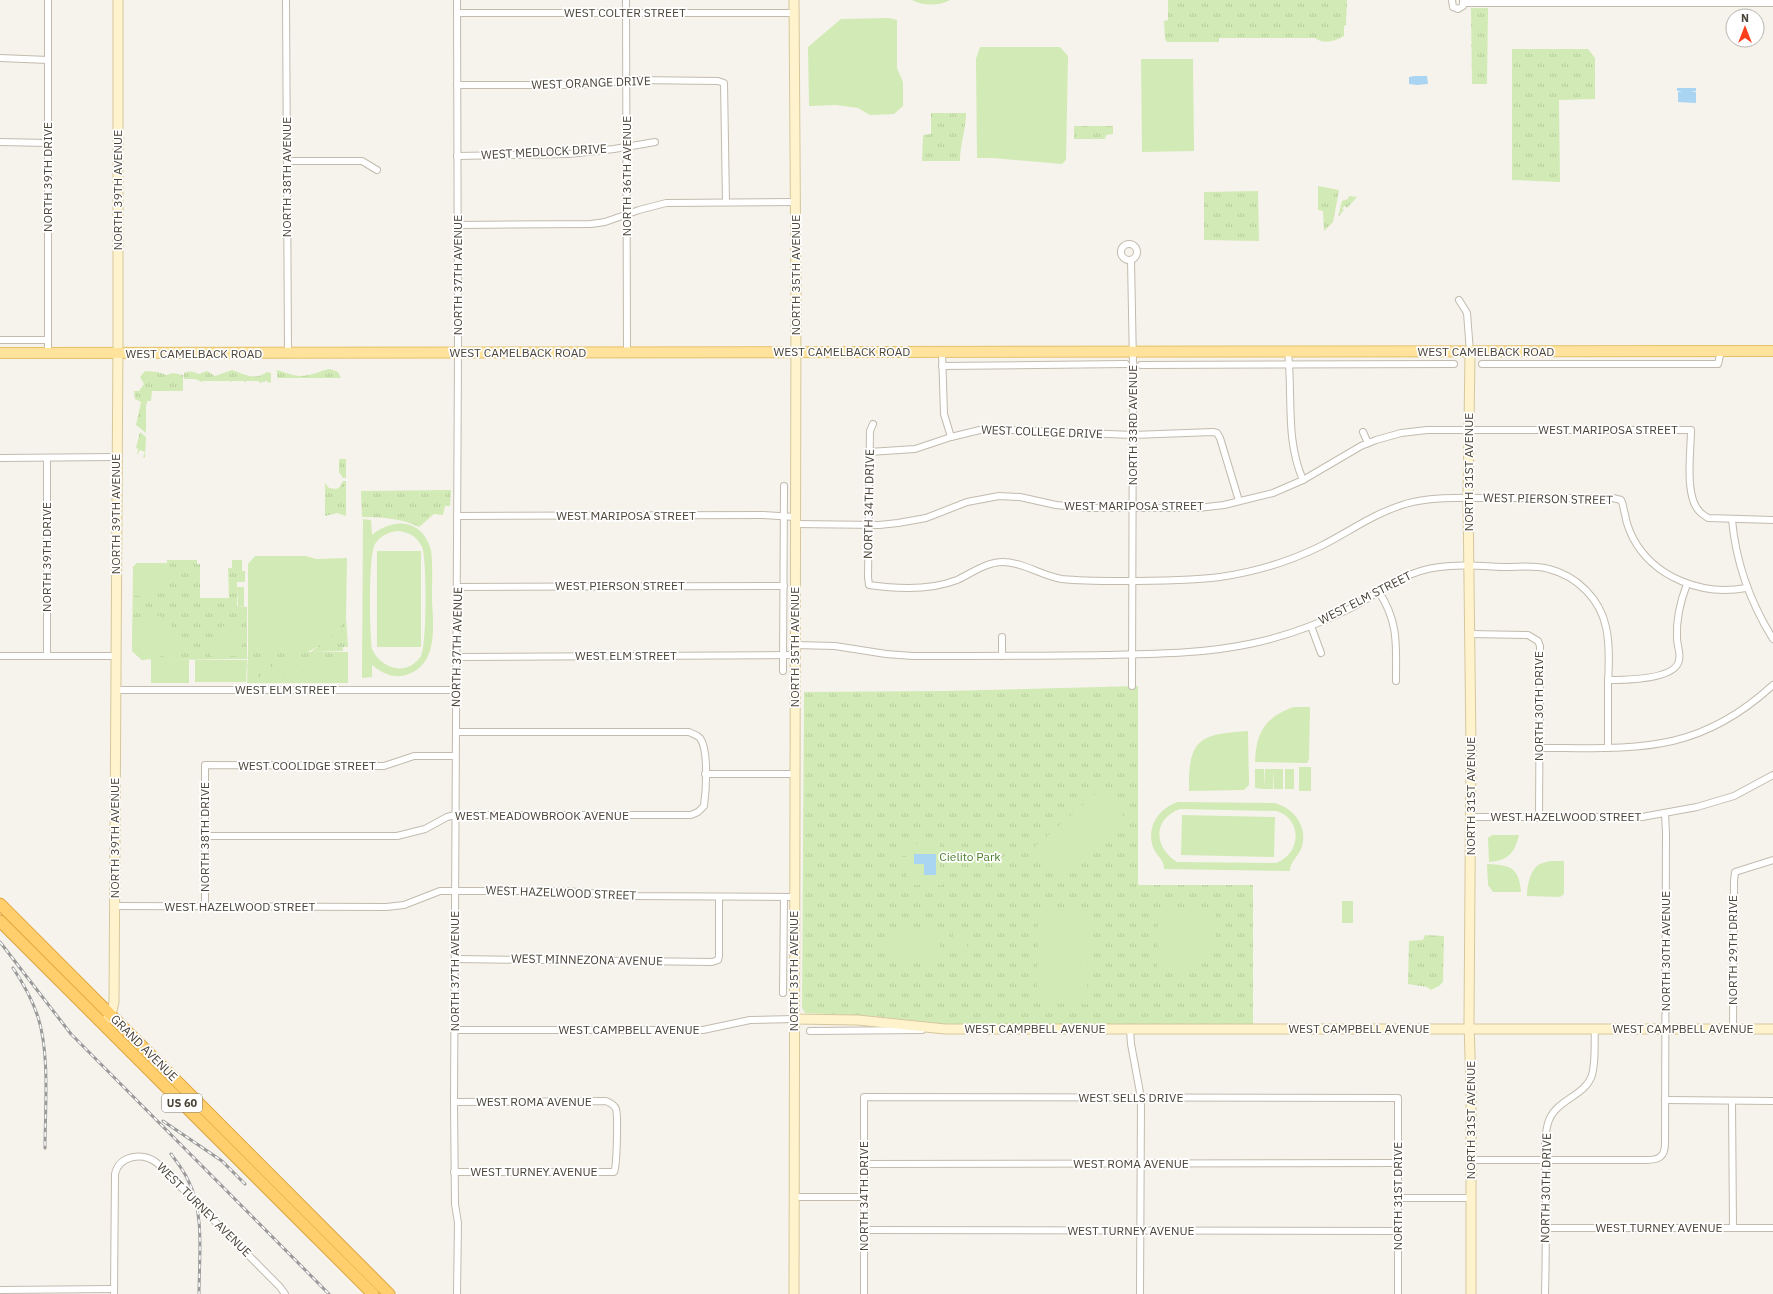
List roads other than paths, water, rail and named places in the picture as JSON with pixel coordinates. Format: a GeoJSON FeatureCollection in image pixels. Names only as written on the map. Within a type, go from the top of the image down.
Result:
{"type":"FeatureCollection","features":[{"type":"Feature","properties":{"kind":"highway","name":"GRAND AVENUE"},"geometry":{"type":"LineString","coordinates":[[0,904],[389,1294]]}},
{"type":"Feature","properties":{"kind":"highway","name":"GRAND AVENUE"},"geometry":{"type":"LineString","coordinates":[[0,921],[373,1294]]}},
{"type":"Feature","properties":{"kind":"highway"},"geometry":{"type":"LineString","coordinates":[[278,1199],[286,1191]]}},
{"type":"Feature","properties":{"kind":"main road","name":"WEST CAMELBACK ROAD"},"geometry":{"type":"LineString","coordinates":[[0,353],[1773,351]]}},
{"type":"Feature","properties":{"kind":"street","name":"NORTH 39TH DRIVE"},"geometry":{"type":"LineString","coordinates":[[48,0],[48,354]]}},
{"type":"Feature","properties":{"kind":"street","name":"NORTH 39TH AVENUE"},"geometry":{"type":"LineString","coordinates":[[111,1015],[114,1002],[115,906],[118,0]]}},
{"type":"Feature","properties":{"kind":"street","name":"NORTH 38TH AVENUE"},"geometry":{"type":"LineString","coordinates":[[286,0],[288,353]]}},
{"type":"Feature","properties":{"kind":"street","name":"NORTH 37TH AVENUE"},"geometry":{"type":"LineString","coordinates":[[457,0],[458,353],[454,959],[454,1172],[455,1204],[458,1223],[457,1294]]}},
{"type":"Feature","properties":{"kind":"street","name":"NORTH 36TH AVENUE"},"geometry":{"type":"LineString","coordinates":[[626,0],[627,352]]}},
{"type":"Feature","properties":{"kind":"street","name":"NORTH 35TH AVENUE"},"geometry":{"type":"LineString","coordinates":[[794,0],[796,202],[794,1294]]}},
{"type":"Feature","properties":{"kind":"street"},"geometry":{"type":"LineString","coordinates":[[1452,0],[1452,5],[1456,9],[1462,7],[1463,2],[1773,2]]}},
{"type":"Feature","properties":{"kind":"street","name":"WEST COLTER STREET"},"geometry":{"type":"LineString","coordinates":[[457,13],[794,12]]}},
{"type":"Feature","properties":{"kind":"street"},"geometry":{"type":"LineString","coordinates":[[0,58],[48,60]]}},
{"type":"Feature","properties":{"kind":"street","name":"WEST ORANGE DRIVE"},"geometry":{"type":"LineString","coordinates":[[457,85],[579,85],[626,81],[724,82],[726,202]]}},
{"type":"Feature","properties":{"kind":"street"},"geometry":{"type":"LineString","coordinates":[[0,142],[48,143]]}},
{"type":"Feature","properties":{"kind":"street","name":"WEST MEDLOCK DRIVE"},"geometry":{"type":"LineString","coordinates":[[457,156],[569,154],[655,142]]}},
{"type":"Feature","properties":{"kind":"street"},"geometry":{"type":"LineString","coordinates":[[287,161],[362,161],[377,170]]}},
{"type":"Feature","properties":{"kind":"street"},"geometry":{"type":"LineString","coordinates":[[458,225],[574,225],[605,222],[645,208],[666,203],[796,202]]}},
{"type":"Feature","properties":{"kind":"street","name":"NORTH 33RD AVENUE"},"geometry":{"type":"LineString","coordinates":[[1131,260],[1133,352],[1132,686]]}},
{"type":"Feature","properties":{"kind":"street","name":"NORTH 31ST AVENUE"},"geometry":{"type":"LineString","coordinates":[[1459,300],[1467,313],[1470,352],[1468,498],[1471,817],[1471,1294]]}},
{"type":"Feature","properties":{"kind":"street"},"geometry":{"type":"LineString","coordinates":[[0,340],[48,340]]}},
{"type":"Feature","properties":{"kind":"street"},"geometry":{"type":"LineString","coordinates":[[1592,351],[1593,364]]}},
{"type":"Feature","properties":{"kind":"street","name":"WEST CAMELBACK ROAD"},"geometry":{"type":"LineString","coordinates":[[1482,364],[1718,364],[1720,351]]}},
{"type":"Feature","properties":{"kind":"street"},"geometry":{"type":"LineString","coordinates":[[942,352],[944,414],[951,437]]}},
{"type":"Feature","properties":{"kind":"street"},"geometry":{"type":"LineString","coordinates":[[1035,352],[1036,365]]}},
{"type":"Feature","properties":{"kind":"street"},"geometry":{"type":"LineString","coordinates":[[1212,352],[1212,364]]}},
{"type":"Feature","properties":{"kind":"street"},"geometry":{"type":"LineString","coordinates":[[1288,352],[1290,425],[1294,454],[1303,480]]}},
{"type":"Feature","properties":{"kind":"street"},"geometry":{"type":"LineString","coordinates":[[1380,352],[1380,364]]}},
{"type":"Feature","properties":{"kind":"street"},"geometry":{"type":"LineString","coordinates":[[942,366],[1126,364]]}},
{"type":"Feature","properties":{"kind":"street","name":"WEST CAMELBACK ROAD"},"geometry":{"type":"LineString","coordinates":[[1141,364],[1454,364]]}},
{"type":"Feature","properties":{"kind":"street","name":"NORTH 34TH DRIVE"},"geometry":{"type":"LineString","coordinates":[[869,585],[869,452],[870,431],[873,424]]}},
{"type":"Feature","properties":{"kind":"street","name":"WEST COLLEGE DRIVE"},"geometry":{"type":"LineString","coordinates":[[869,452],[890,452],[915,449],[976,430],[996,429],[1133,435],[1217,433],[1220,438],[1239,501]]}},
{"type":"Feature","properties":{"kind":"street","name":"WEST MARIPOSA STREET"},"geometry":{"type":"LineString","coordinates":[[457,516],[763,515],[784,516],[795,520],[868,525],[898,523],[926,518],[967,502],[999,496],[1020,497],[1071,507],[1198,508],[1224,505],[1273,493],[1303,480],[1368,443],[1414,431],[1691,430],[1690,488],[1694,502],[1700,512],[1708,518],[1732,520],[1773,520]]}},
{"type":"Feature","properties":{"kind":"street"},"geometry":{"type":"LineString","coordinates":[[1363,432],[1368,443]]}},
{"type":"Feature","properties":{"kind":"street"},"geometry":{"type":"LineString","coordinates":[[0,458],[116,457]]}},
{"type":"Feature","properties":{"kind":"street","name":"NORTH 39TH DRIVE"},"geometry":{"type":"LineString","coordinates":[[47,458],[47,656]]}},
{"type":"Feature","properties":{"kind":"street","name":"NORTH 35TH AVENUE"},"geometry":{"type":"LineString","coordinates":[[783,671],[784,486]]}},
{"type":"Feature","properties":{"kind":"street","name":"WEST PIERSON STREET"},"geometry":{"type":"LineString","coordinates":[[869,585],[898,588],[938,584],[955,580],[984,566],[1003,562],[1015,564],[1060,578],[1133,581],[1219,577],[1264,568],[1322,545],[1390,509],[1423,500],[1468,498],[1605,498],[1621,500],[1628,527],[1642,551],[1660,570],[1687,584],[1703,588],[1722,590],[1746,588]]}},
{"type":"Feature","properties":{"kind":"street"},"geometry":{"type":"LineString","coordinates":[[1732,520],[1737,555],[1746,588],[1759,616],[1773,639]]}},
{"type":"Feature","properties":{"kind":"street","name":"WEST ELM STREET"},"geometry":{"type":"LineString","coordinates":[[795,645],[835,646],[900,656],[1177,654],[1224,649],[1255,643],[1311,626],[1350,608],[1414,573],[1436,568],[1469,566],[1533,567],[1548,569],[1564,574],[1583,587],[1597,603],[1606,626],[1609,649],[1608,680]]}},
{"type":"Feature","properties":{"kind":"street"},"geometry":{"type":"LineString","coordinates":[[1608,748],[1608,680],[1651,677],[1672,671],[1679,660],[1677,639],[1679,608],[1687,584]]}},
{"type":"Feature","properties":{"kind":"street","name":"WEST PIERSON STREET"},"geometry":{"type":"LineString","coordinates":[[457,587],[784,586]]}},
{"type":"Feature","properties":{"kind":"street"},"geometry":{"type":"LineString","coordinates":[[1379,592],[1389,610],[1395,630],[1396,681]]}},
{"type":"Feature","properties":{"kind":"street"},"geometry":{"type":"LineString","coordinates":[[1311,626],[1321,653]]}},
{"type":"Feature","properties":{"kind":"street","name":"NORTH 30TH DRIVE"},"geometry":{"type":"LineString","coordinates":[[1469,634],[1528,635],[1538,641],[1540,646],[1539,818]]}},
{"type":"Feature","properties":{"kind":"street"},"geometry":{"type":"LineString","coordinates":[[1002,637],[1002,656]]}},
{"type":"Feature","properties":{"kind":"street","name":"WEST ELM STREET"},"geometry":{"type":"LineString","coordinates":[[456,657],[795,655]]}},
{"type":"Feature","properties":{"kind":"street"},"geometry":{"type":"LineString","coordinates":[[0,656],[115,656]]}},
{"type":"Feature","properties":{"kind":"street"},"geometry":{"type":"LineString","coordinates":[[1539,748],[1608,748],[1665,744],[1699,734],[1726,720],[1745,709],[1773,685]]}},
{"type":"Feature","properties":{"kind":"street","name":"WEST ELM STREET"},"geometry":{"type":"LineString","coordinates":[[115,690],[456,690]]}},
{"type":"Feature","properties":{"kind":"street"},"geometry":{"type":"LineString","coordinates":[[456,732],[689,732],[699,736],[704,744],[705,774],[794,774]]}},
{"type":"Feature","properties":{"kind":"street","name":"WEST COOLIDGE STREET"},"geometry":{"type":"LineString","coordinates":[[205,766],[384,766],[414,756],[455,756]]}},
{"type":"Feature","properties":{"kind":"street","name":"NORTH 38TH DRIVE"},"geometry":{"type":"LineString","coordinates":[[205,766],[205,908]]}},
{"type":"Feature","properties":{"kind":"street","name":"WEST MEADOWBROOK AVENUE"},"geometry":{"type":"LineString","coordinates":[[205,836],[397,836],[425,829],[446,817],[455,815],[691,815],[698,812],[704,806],[705,774]]}},
{"type":"Feature","properties":{"kind":"street","name":"WEST HAZELWOOD STREET"},"geometry":{"type":"LineString","coordinates":[[1471,817],[1625,818],[1665,814],[1698,807],[1734,796],[1773,775]]}},
{"type":"Feature","properties":{"kind":"street","name":"NORTH 30TH AVENUE"},"geometry":{"type":"LineString","coordinates":[[1546,1160],[1646,1160],[1660,1158],[1665,1148],[1665,814]]}},
{"type":"Feature","properties":{"kind":"street","name":"NORTH 29TH DRIVE"},"geometry":{"type":"LineString","coordinates":[[1733,1028],[1735,872],[1773,860]]}},
{"type":"Feature","properties":{"kind":"street","name":"WEST HAZELWOOD STREET"},"geometry":{"type":"LineString","coordinates":[[115,906],[205,908],[395,906],[418,901],[434,892],[455,890],[566,891],[626,896],[794,897]]}},
{"type":"Feature","properties":{"kind":"street","name":"WEST MINNEZONA AVENUE"},"geometry":{"type":"LineString","coordinates":[[454,959],[712,962],[718,960],[719,897]]}},
{"type":"Feature","properties":{"kind":"street"},"geometry":{"type":"LineString","coordinates":[[783,993],[784,897]]}},
{"type":"Feature","properties":{"kind":"street"},"geometry":{"type":"LineString","coordinates":[[103,1024],[111,1015]]}},
{"type":"Feature","properties":{"kind":"street","name":"WEST CAMPBELL AVENUE"},"geometry":{"type":"LineString","coordinates":[[455,1030],[703,1030],[750,1020],[794,1019],[858,1020],[945,1029]]}},
{"type":"Feature","properties":{"kind":"street","name":"WEST CAMPBELL AVENUE"},"geometry":{"type":"LineString","coordinates":[[810,1031],[945,1029],[1773,1029]]}},
{"type":"Feature","properties":{"kind":"street","name":"NORTH 30TH DRIVE"},"geometry":{"type":"LineString","coordinates":[[1546,1294],[1546,1134],[1551,1115],[1560,1104],[1585,1087],[1592,1076],[1595,1029]]}},
{"type":"Feature","properties":{"kind":"street"},"geometry":{"type":"LineString","coordinates":[[1130,1030],[1131,1044],[1141,1098],[1140,1294]]}},
{"type":"Feature","properties":{"kind":"street","name":"NORTH 34TH DRIVE"},"geometry":{"type":"LineString","coordinates":[[864,1097],[864,1294]]}},
{"type":"Feature","properties":{"kind":"street","name":"WEST SELLS DRIVE"},"geometry":{"type":"LineString","coordinates":[[864,1097],[1398,1098]]}},
{"type":"Feature","properties":{"kind":"street","name":"NORTH 31ST DRIVE"},"geometry":{"type":"LineString","coordinates":[[1398,1098],[1398,1294]]}},
{"type":"Feature","properties":{"kind":"street"},"geometry":{"type":"LineString","coordinates":[[1665,1100],[1773,1101]]}},
{"type":"Feature","properties":{"kind":"street","name":"WEST ROMA AVENUE"},"geometry":{"type":"LineString","coordinates":[[454,1102],[606,1101],[613,1104],[616,1111],[616,1165],[614,1172]]}},
{"type":"Feature","properties":{"kind":"street"},"geometry":{"type":"LineString","coordinates":[[1732,1101],[1733,1228]]}},
{"type":"Feature","properties":{"kind":"street","name":"WEST TURNEY AVENUE"},"geometry":{"type":"LineString","coordinates":[[114,1292],[116,1170],[122,1163],[138,1156],[153,1159],[280,1287],[284,1294]]}},
{"type":"Feature","properties":{"kind":"street"},"geometry":{"type":"LineString","coordinates":[[1471,1160],[1546,1160]]}},
{"type":"Feature","properties":{"kind":"street","name":"WEST ROMA AVENUE"},"geometry":{"type":"LineString","coordinates":[[864,1164],[1398,1163]]}},
{"type":"Feature","properties":{"kind":"street","name":"WEST TURNEY AVENUE"},"geometry":{"type":"LineString","coordinates":[[454,1172],[614,1172]]}},
{"type":"Feature","properties":{"kind":"street"},"geometry":{"type":"LineString","coordinates":[[794,1197],[864,1197]]}},
{"type":"Feature","properties":{"kind":"street"},"geometry":{"type":"LineString","coordinates":[[1398,1198],[1470,1198]]}},
{"type":"Feature","properties":{"kind":"street","name":"WEST TURNEY AVENUE"},"geometry":{"type":"LineString","coordinates":[[1546,1228],[1773,1228]]}},
{"type":"Feature","properties":{"kind":"street","name":"WEST TURNEY AVENUE"},"geometry":{"type":"LineString","coordinates":[[864,1230],[1398,1231]]}},
{"type":"Feature","properties":{"kind":"street"},"geometry":{"type":"LineString","coordinates":[[0,1290],[114,1292]]}},
{"type":"Feature","properties":{"kind":"water"},"geometry":{"type":"Polygon","coordinates":[[[1427,76],[1428,84],[1409,84],[1409,77],[1427,76]]]}},
{"type":"Feature","properties":{"kind":"water"},"geometry":{"type":"Polygon","coordinates":[[[1677,88],[1696,88],[1696,91],[1691,91],[1696,92],[1696,103],[1678,102],[1678,92],[1682,91],[1677,91],[1677,88]]]}},
{"type":"Feature","properties":{"kind":"water"},"geometry":{"type":"Polygon","coordinates":[[[914,854],[936,854],[936,875],[924,875],[924,864],[914,864],[914,854]]]}},
{"type":"Feature","properties":{"kind":"railway"},"geometry":{"type":"LineString","coordinates":[[0,942],[71,1034],[329,1294]]}},
{"type":"Feature","properties":{"kind":"railway"},"geometry":{"type":"LineString","coordinates":[[13,968],[24,985],[33,1004],[42,1032],[46,1082],[45,1148]]}},
{"type":"Feature","properties":{"kind":"railway"},"geometry":{"type":"LineString","coordinates":[[163,1121],[222,1161],[245,1184]]}},
{"type":"Feature","properties":{"kind":"railway"},"geometry":{"type":"LineString","coordinates":[[171,1154],[186,1177],[197,1207],[200,1236],[199,1294]]}},
{"type":"Feature","properties":{"kind":"park label","name":"Cielito Park"},"geometry":{"type":"Point","coordinates":[970,857]}}]}
